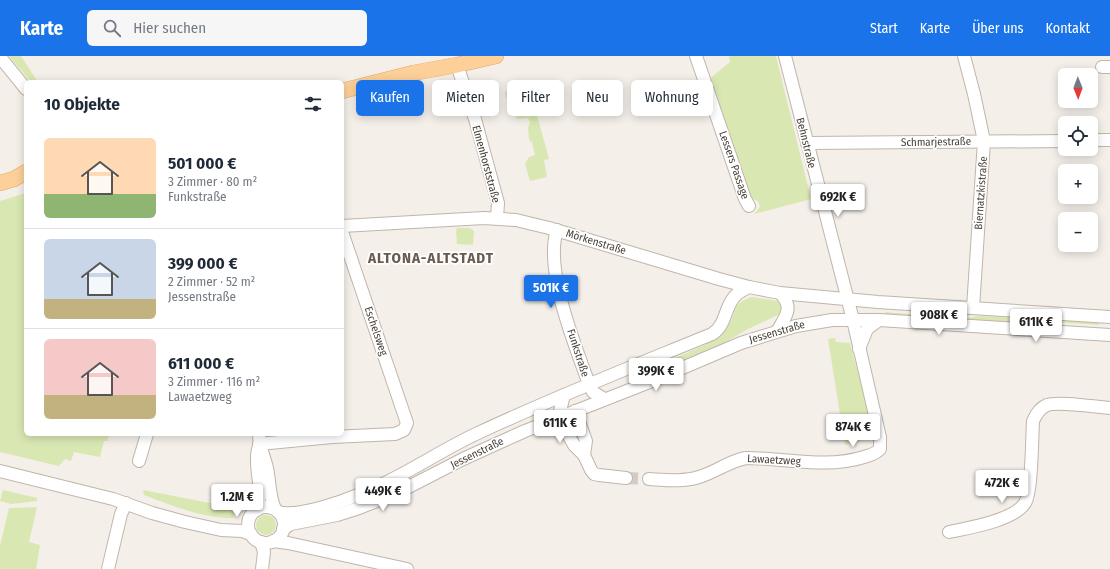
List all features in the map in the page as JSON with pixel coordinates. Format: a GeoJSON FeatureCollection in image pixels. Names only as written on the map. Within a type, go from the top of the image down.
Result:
{"type":"FeatureCollection","features":[{"type":"Feature","properties":{"kind":"main road"},"geometry":{"type":"LineString","coordinates":[[344,90],[412,73],[496,56]]}},
{"type":"Feature","properties":{"kind":"street","name":"Lessers Passage"},"geometry":{"type":"LineString","coordinates":[[696,56],[749,206]]}},
{"type":"Feature","properties":{"kind":"street","name":"Behnstraße"},"geometry":{"type":"LineString","coordinates":[[785,56],[853,320],[880,437],[878,452]]}},
{"type":"Feature","properties":{"kind":"street","name":"Biernatzkistraße"},"geometry":{"type":"LineString","coordinates":[[964,56],[984,141],[972,308]]}},
{"type":"Feature","properties":{"kind":"street"},"geometry":{"type":"LineString","coordinates":[[0,57],[24,87]]}},
{"type":"Feature","properties":{"kind":"street","name":"Elmenhorststraße"},"geometry":{"type":"LineString","coordinates":[[457,65],[475,119],[496,196],[498,208],[497,218]]}},
{"type":"Feature","properties":{"kind":"street"},"geometry":{"type":"LineString","coordinates":[[1098,140],[1110,140]]}},
{"type":"Feature","properties":{"kind":"street","name":"Schmarjestraße"},"geometry":{"type":"LineString","coordinates":[[807,143],[1058,141]]}},
{"type":"Feature","properties":{"kind":"street","name":"Mörkenstraße"},"geometry":{"type":"LineString","coordinates":[[344,226],[497,218],[522,221],[557,230],[719,279],[780,293],[878,302],[1110,317]]}},
{"type":"Feature","properties":{"kind":"street","name":"Funkstraße"},"geometry":{"type":"LineString","coordinates":[[557,230],[554,239],[554,251],[558,290],[589,384],[593,392],[604,399]]}},
{"type":"Feature","properties":{"kind":"street","name":"Eschelsweg"},"geometry":{"type":"LineString","coordinates":[[259,439],[395,434],[404,430],[408,423],[344,238]]}},
{"type":"Feature","properties":{"kind":"street","name":"Jessenstraße"},"geometry":{"type":"LineString","coordinates":[[276,511],[288,513],[303,512],[364,493],[383,485],[476,433],[589,384],[717,332],[732,299],[738,292],[750,287]]}},
{"type":"Feature","properties":{"kind":"street"},"geometry":{"type":"LineString","coordinates":[[778,330],[788,310],[786,301],[780,293]]}},
{"type":"Feature","properties":{"kind":"street"},"geometry":{"type":"LineString","coordinates":[[853,320],[862,309],[878,302]]}},
{"type":"Feature","properties":{"kind":"street"},"geometry":{"type":"LineString","coordinates":[[859,349],[867,329],[879,320]]}},
{"type":"Feature","properties":{"kind":"street","name":"Jessenstraße"},"geometry":{"type":"LineString","coordinates":[[283,529],[286,526],[296,523],[337,515],[391,496],[490,446],[741,343],[778,330],[820,322],[879,320],[1109,335]]}},
{"type":"Feature","properties":{"kind":"street"},"geometry":{"type":"LineString","coordinates":[[564,395],[560,411],[561,416],[574,445],[584,455],[591,470],[594,474],[626,478]]}},
{"type":"Feature","properties":{"kind":"street"},"geometry":{"type":"LineString","coordinates":[[948,532],[990,522],[1010,514],[1025,503],[1029,489],[1033,421],[1037,413],[1043,407],[1057,404],[1110,408]]}},
{"type":"Feature","properties":{"kind":"street"},"geometry":{"type":"LineString","coordinates":[[576,411],[586,441],[584,455]]}},
{"type":"Feature","properties":{"kind":"street"},"geometry":{"type":"LineString","coordinates":[[139,461],[146,436]]}},
{"type":"Feature","properties":{"kind":"street"},"geometry":{"type":"LineString","coordinates":[[259,439],[267,467],[271,498],[276,511],[283,520],[283,529],[280,535],[267,541],[262,569]]}},
{"type":"Feature","properties":{"kind":"street"},"geometry":{"type":"LineString","coordinates":[[257,510],[259,495],[256,456],[259,439]]}},
{"type":"Feature","properties":{"kind":"street","name":"Lawaetzweg"},"geometry":{"type":"LineString","coordinates":[[649,479],[690,479],[705,475],[736,460],[746,458],[836,463],[878,452]]}},
{"type":"Feature","properties":{"kind":"street"},"geometry":{"type":"LineString","coordinates":[[0,471],[98,495],[185,522],[221,530],[242,531],[251,534]]}},
{"type":"Feature","properties":{"kind":"street"},"geometry":{"type":"LineString","coordinates":[[108,569],[121,514],[126,503]]}},
{"type":"Feature","properties":{"kind":"street"},"geometry":{"type":"LineString","coordinates":[[276,511],[263,507],[251,514],[248,528],[255,539],[288,543],[407,569]]}},
{"type":"Feature","properties":{"kind":"green space"},"geometry":{"type":"Polygon","coordinates":[[[9,56],[21,56],[37,80],[29,80],[9,56]]]}},
{"type":"Feature","properties":{"kind":"green space"},"geometry":{"type":"Polygon","coordinates":[[[729,56],[776,56],[811,199],[754,214],[760,207],[758,201],[748,197],[713,95],[713,80],[708,80],[730,62],[729,56]]]}},
{"type":"Feature","properties":{"kind":"green space"},"geometry":{"type":"Polygon","coordinates":[[[516,116],[537,116],[549,159],[544,160],[547,177],[530,181],[525,164],[529,157],[535,155],[532,142],[529,140],[528,128],[530,122],[528,118],[517,119],[516,116]]]}},
{"type":"Feature","properties":{"kind":"green space"},"geometry":{"type":"Polygon","coordinates":[[[24,194],[24,436],[110,436],[108,437],[107,441],[104,441],[100,457],[74,452],[71,461],[65,459],[59,466],[0,452],[0,201],[24,194]]]}},
{"type":"Feature","properties":{"kind":"green space"},"geometry":{"type":"Polygon","coordinates":[[[457,228],[470,228],[474,231],[473,245],[457,244],[457,228]]]}},
{"type":"Feature","properties":{"kind":"green space"},"geometry":{"type":"Polygon","coordinates":[[[752,297],[777,301],[783,307],[780,314],[748,329],[710,351],[658,372],[656,370],[671,360],[707,344],[706,341],[727,327],[737,306],[752,297]]]}},
{"type":"Feature","properties":{"kind":"green space"},"geometry":{"type":"Polygon","coordinates":[[[885,312],[966,319],[978,316],[1099,321],[1099,325],[1034,321],[1013,324],[885,317],[885,312]]]}},
{"type":"Feature","properties":{"kind":"green space"},"geometry":{"type":"Polygon","coordinates":[[[835,338],[836,342],[850,343],[875,437],[845,445],[828,339],[835,338]]]}},
{"type":"Feature","properties":{"kind":"green space"},"geometry":{"type":"Polygon","coordinates":[[[3,490],[37,498],[37,501],[11,504],[0,501],[3,490]]]}},
{"type":"Feature","properties":{"kind":"green space"},"geometry":{"type":"Polygon","coordinates":[[[143,490],[220,505],[237,506],[233,518],[222,518],[199,514],[165,503],[144,495],[143,490]]]}},
{"type":"Feature","properties":{"kind":"green space"},"geometry":{"type":"Polygon","coordinates":[[[37,507],[29,542],[40,545],[36,569],[0,569],[0,546],[9,508],[37,507]]]}},
{"type":"Feature","properties":{"kind":"green space"},"geometry":{"type":"Polygon","coordinates":[[[266,515],[273,518],[276,525],[273,532],[266,535],[259,532],[256,525],[259,518],[266,515]]]}},
{"type":"Feature","properties":{"kind":"tunnel"},"geometry":{"type":"LineString","coordinates":[[626,478],[649,479]]}},
{"type":"Feature","properties":{"kind":"district","name":"ALTONA-ALTSTADT"},"geometry":{"type":"Point","coordinates":[431,258]}}]}
